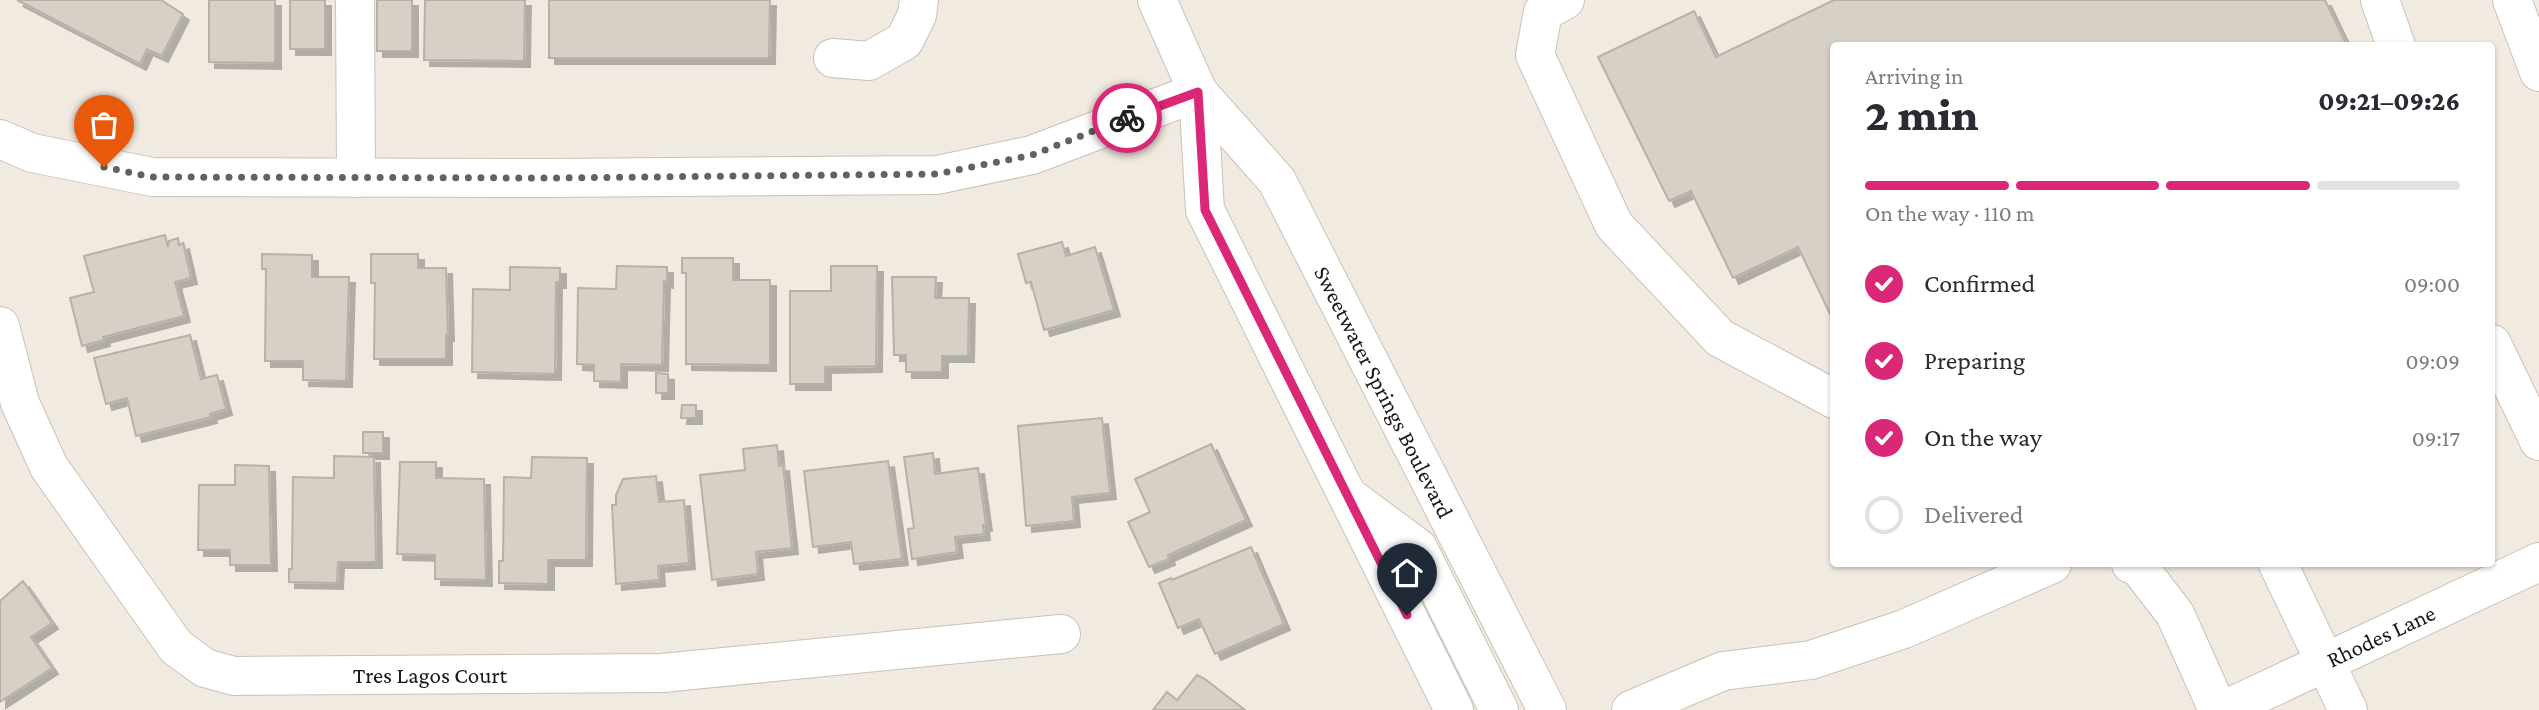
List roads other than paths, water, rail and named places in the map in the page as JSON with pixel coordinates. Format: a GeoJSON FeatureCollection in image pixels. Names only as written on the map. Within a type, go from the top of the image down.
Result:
{"type":"FeatureCollection","features":[{"type":"Feature","properties":{"kind":"street"},"geometry":{"type":"LineString","coordinates":[[355,0],[356,178]]}},
{"type":"Feature","properties":{"kind":"street"},"geometry":{"type":"LineString","coordinates":[[833,58],[869,61],[904,41],[917,15],[919,0]]}},
{"type":"Feature","properties":{"kind":"street","name":"Sweetwater Springs Boulevard"},"geometry":{"type":"LineString","coordinates":[[1157,0],[1198,92],[1276,181],[1547,710]]}},
{"type":"Feature","properties":{"kind":"street"},"geometry":{"type":"LineString","coordinates":[[1564,0],[1544,12],[1535,55],[1614,225],[1720,338],[1830,397]]}},
{"type":"Feature","properties":{"kind":"street"},"geometry":{"type":"LineString","coordinates":[[2379,0],[2395,42]]}},
{"type":"Feature","properties":{"kind":"street"},"geometry":{"type":"LineString","coordinates":[[2512,0],[2539,72]]}},
{"type":"Feature","properties":{"kind":"street"},"geometry":{"type":"LineString","coordinates":[[0,139],[32,153],[152,177],[937,174],[1032,155],[1198,92]]}},
{"type":"Feature","properties":{"kind":"street","name":"Sweetwater Springs Boulevard"},"geometry":{"type":"LineString","coordinates":[[1198,92],[1205,210],[1454,710]]}},
{"type":"Feature","properties":{"kind":"street","name":"Tres Lagos Court"},"geometry":{"type":"LineString","coordinates":[[0,326],[20,403],[49,467],[176,647],[205,668],[234,676],[662,673],[1061,634]]}},
{"type":"Feature","properties":{"kind":"street"},"geometry":{"type":"LineString","coordinates":[[2495,350],[2539,441]]}},
{"type":"Feature","properties":{"kind":"street"},"geometry":{"type":"LineString","coordinates":[[1348,496],[1418,548],[1499,710]]}},
{"type":"Feature","properties":{"kind":"street","name":"Rhodes Lane"},"geometry":{"type":"LineString","coordinates":[[2224,710],[2539,562]]}},
{"type":"Feature","properties":{"kind":"street"},"geometry":{"type":"LineString","coordinates":[[1631,710],[1723,671],[1811,660],[1904,629],[2045,567]]}},
{"type":"Feature","properties":{"kind":"street"},"geometry":{"type":"LineString","coordinates":[[2139,567],[2175,614],[2218,710]]}},
{"type":"Feature","properties":{"kind":"street"},"geometry":{"type":"LineString","coordinates":[[2279,567],[2348,710]]}}]}
